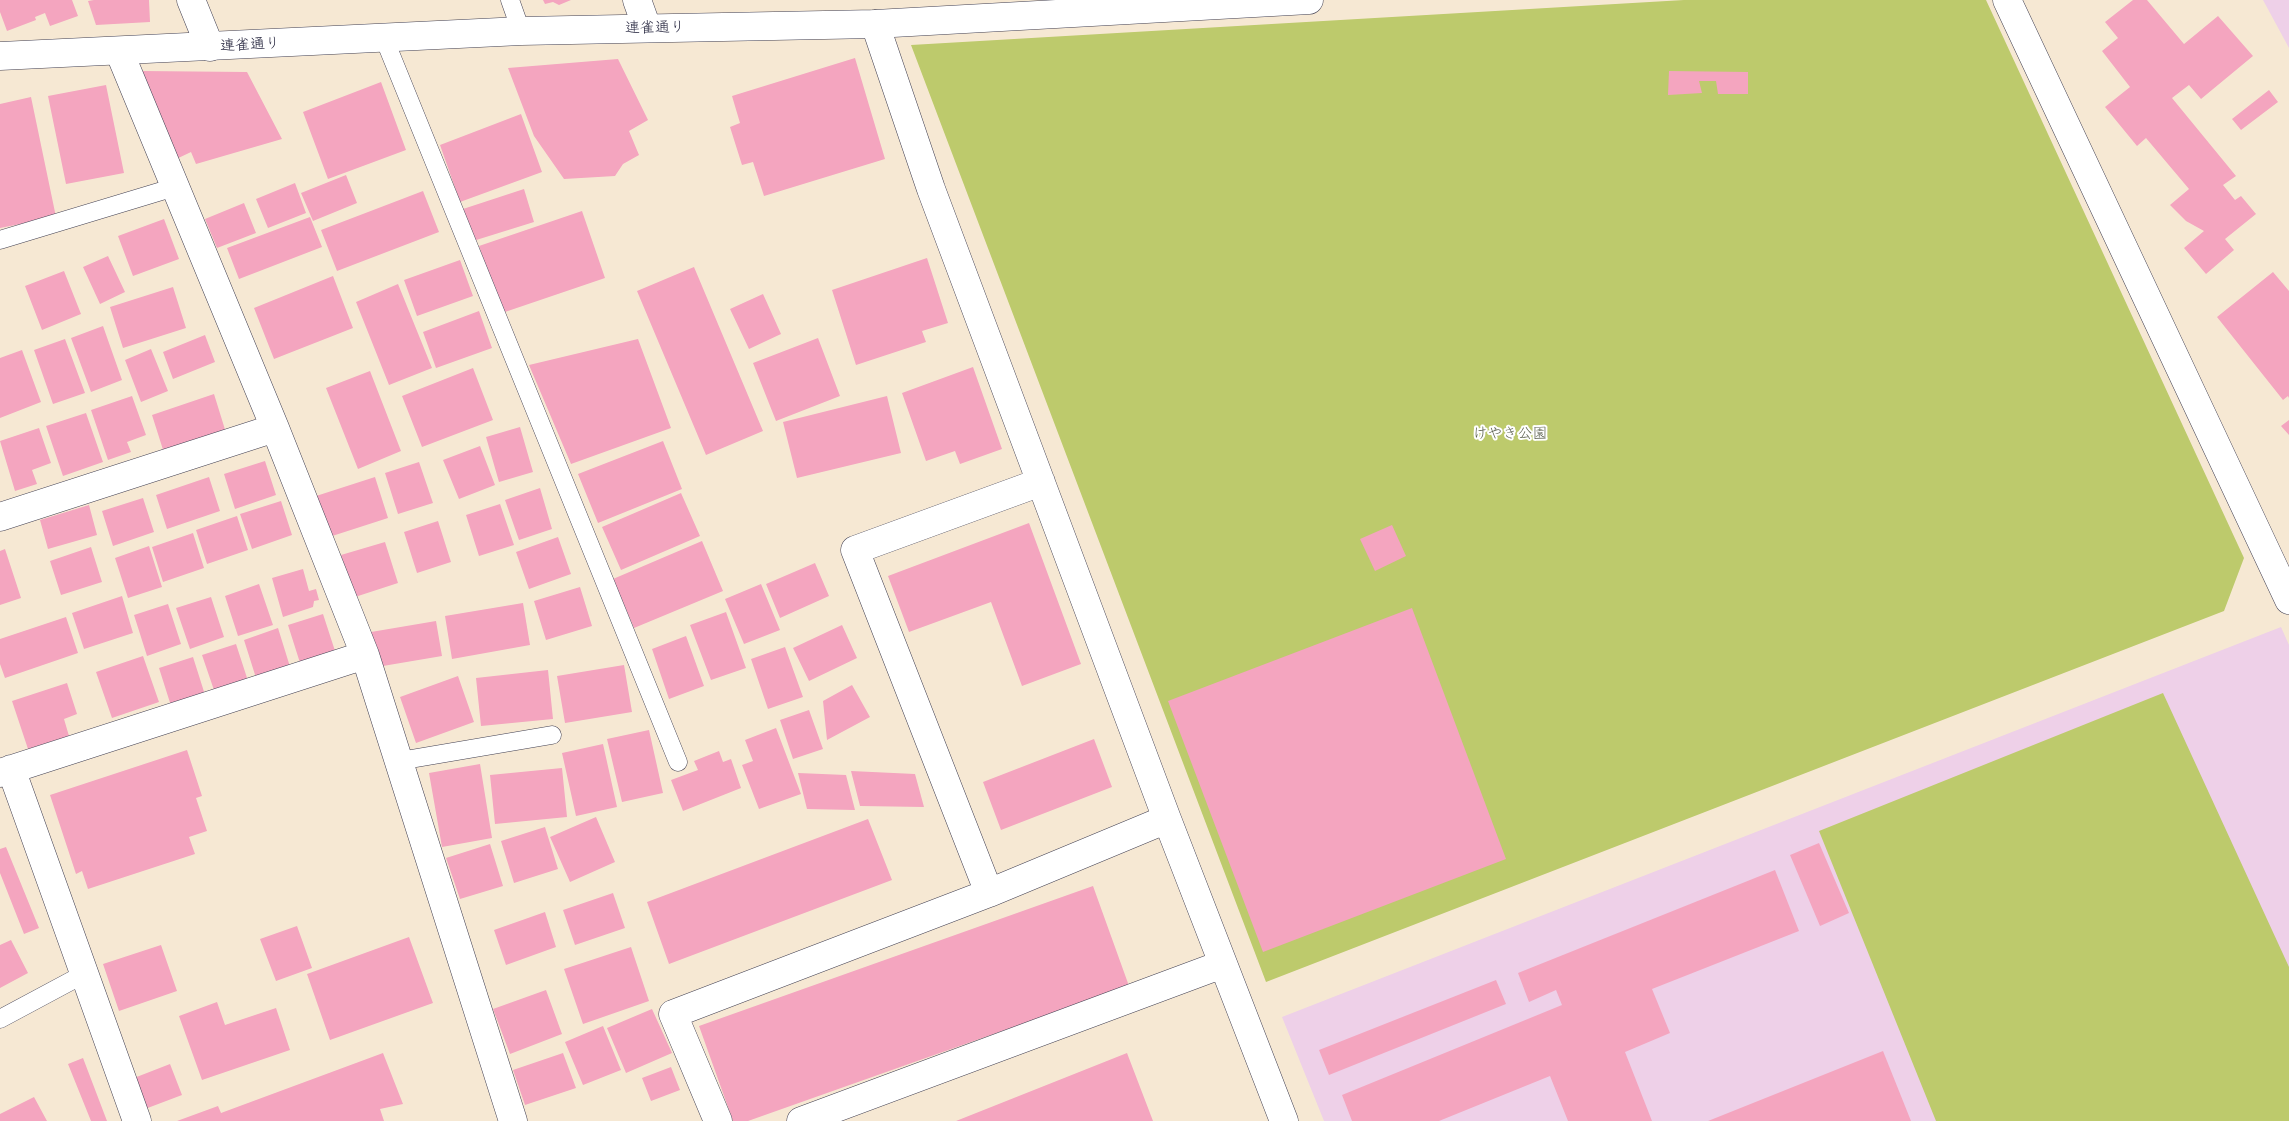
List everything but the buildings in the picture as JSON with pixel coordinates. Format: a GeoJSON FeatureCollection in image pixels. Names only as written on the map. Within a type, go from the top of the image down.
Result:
{"type":"FeatureCollection","features":[{"type":"Feature","properties":{"kind":"street"},"geometry":{"type":"LineString","coordinates":[[191,0],[210,46]]}},
{"type":"Feature","properties":{"kind":"street"},"geometry":{"type":"LineString","coordinates":[[637,0],[647,28]]}},
{"type":"Feature","properties":{"kind":"street","name":"連雀通り"},"geometry":{"type":"LineString","coordinates":[[0,56],[521,31],[875,24],[1120,5],[1309,0]]}},
{"type":"Feature","properties":{"kind":"street"},"geometry":{"type":"LineString","coordinates":[[2007,0],[2289,600]]}},
{"type":"Feature","properties":{"kind":"street"},"geometry":{"type":"LineString","coordinates":[[875,24],[931,189],[1040,482],[1167,820],[1284,1121]]}},
{"type":"Feature","properties":{"kind":"street"},"geometry":{"type":"LineString","coordinates":[[119,51],[275,428],[365,655],[512,1121]]}},
{"type":"Feature","properties":{"kind":"street"},"geometry":{"type":"LineString","coordinates":[[0,517],[275,428]]}},
{"type":"Feature","properties":{"kind":"street"},"geometry":{"type":"LineString","coordinates":[[989,894],[855,550],[1040,482]]}},
{"type":"Feature","properties":{"kind":"street"},"geometry":{"type":"LineString","coordinates":[[137,1121],[84,974],[6,771],[365,655]]}},
{"type":"Feature","properties":{"kind":"street"},"geometry":{"type":"LineString","coordinates":[[718,1121],[673,1014],[989,894],[1167,820]]}},
{"type":"Feature","properties":{"kind":"street"},"geometry":{"type":"LineString","coordinates":[[801,1121],[1223,964]]}},
{"type":"Feature","properties":{"kind":"lane"},"geometry":{"type":"LineString","coordinates":[[510,0],[521,31]]}},
{"type":"Feature","properties":{"kind":"lane"},"geometry":{"type":"LineString","coordinates":[[384,38],[678,762]]}},
{"type":"Feature","properties":{"kind":"lane"},"geometry":{"type":"LineString","coordinates":[[0,240],[175,187]]}},
{"type":"Feature","properties":{"kind":"lane"},"geometry":{"type":"LineString","coordinates":[[399,761],[552,735]]}},
{"type":"Feature","properties":{"kind":"lane"},"geometry":{"type":"LineString","coordinates":[[0,1019],[84,974]]}},
{"type":"Feature","properties":{"kind":"shaded area"},"geometry":{"type":"Polygon","coordinates":[[[2263,0],[2289,0],[2289,48],[2263,0]]]}},
{"type":"Feature","properties":{"kind":"shaded area"},"geometry":{"type":"Polygon","coordinates":[[[2281,627],[2289,645],[2289,1121],[1324,1121],[1282,1017],[2281,627]]]}},
{"type":"Feature","properties":{"kind":"green space","name":"けやき公園"},"geometry":{"type":"Polygon","coordinates":[[[1684,0],[1986,0],[2244,558],[2224,611],[1266,982],[911,45],[1684,0]]]}},
{"type":"Feature","properties":{"kind":"green space"},"geometry":{"type":"Polygon","coordinates":[[[2163,693],[2289,967],[2289,1121],[1936,1121],[1819,831],[2163,693]]]}}]}
